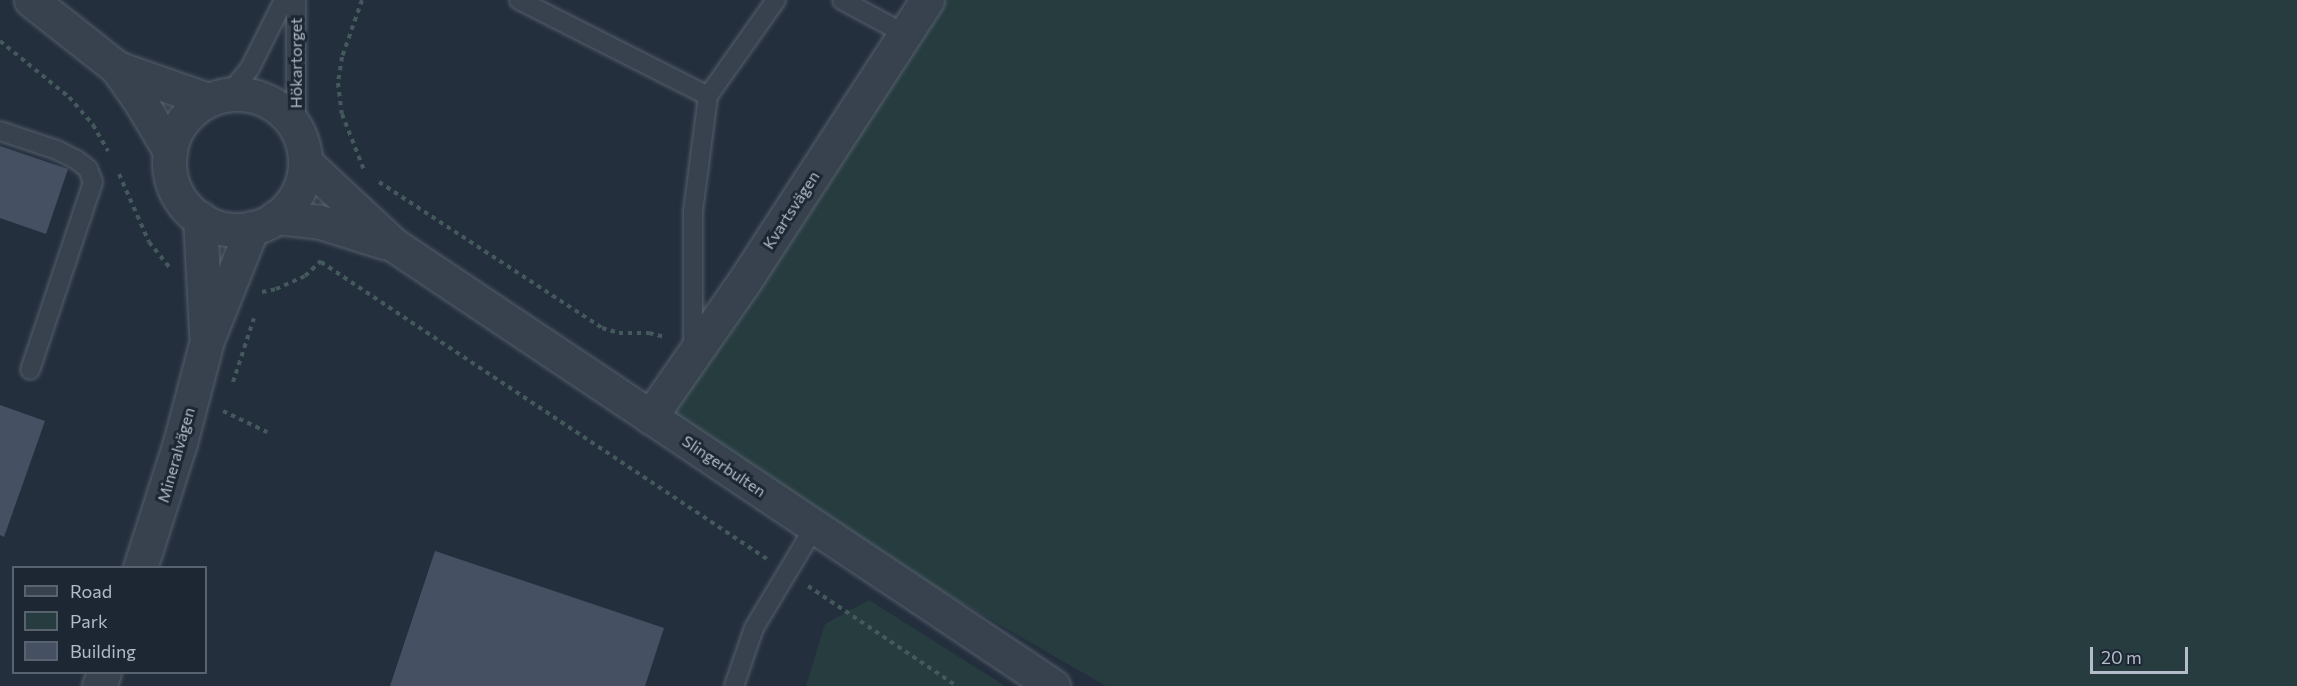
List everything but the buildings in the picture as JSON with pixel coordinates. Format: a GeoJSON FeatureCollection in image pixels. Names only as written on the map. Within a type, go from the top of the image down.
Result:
{"type":"FeatureCollection","features":[{"type":"Feature","properties":{"kind":"street"},"geometry":{"type":"LineString","coordinates":[[31,0],[117,68],[140,99],[170,151],[173,184],[184,203],[200,218],[220,227],[264,223],[294,199],[300,188],[305,162],[304,148],[296,127],[283,111],[267,100],[249,95],[219,97],[117,68]]}},
{"type":"Feature","properties":{"kind":"street","name":"Kvartsvägen"},"geometry":{"type":"LineString","coordinates":[[650,417],[693,357],[927,0]]}},
{"type":"Feature","properties":{"kind":"street"},"geometry":{"type":"LineString","coordinates":[[170,151],[183,121],[219,97]]}},
{"type":"Feature","properties":{"kind":"street","name":"Slingerbulten"},"geometry":{"type":"LineString","coordinates":[[305,162],[394,245],[1053,686]]}},
{"type":"Feature","properties":{"kind":"street","name":"Mineralvägen"},"geometry":{"type":"LineString","coordinates":[[200,218],[207,340]]}},
{"type":"Feature","properties":{"kind":"street","name":"Slingerbulten"},"geometry":{"type":"LineString","coordinates":[[264,223],[320,222],[394,245]]}},
{"type":"Feature","properties":{"kind":"street","name":"Mineralvägen"},"geometry":{"type":"LineString","coordinates":[[140,566],[180,443],[207,340],[264,223]]}},
{"type":"Feature","properties":{"kind":"lane","name":"Hökartorget"},"geometry":{"type":"LineString","coordinates":[[219,97],[250,68],[284,0]]}},
{"type":"Feature","properties":{"kind":"lane","name":"Hökartorget"},"geometry":{"type":"LineString","coordinates":[[296,0],[296,127]]}},
{"type":"Feature","properties":{"kind":"lane"},"geometry":{"type":"LineString","coordinates":[[519,0],[708,96]]}},
{"type":"Feature","properties":{"kind":"lane"},"geometry":{"type":"LineString","coordinates":[[693,357],[693,212],[708,96],[776,0]]}},
{"type":"Feature","properties":{"kind":"lane"},"geometry":{"type":"LineString","coordinates":[[842,0],[904,34]]}},
{"type":"Feature","properties":{"kind":"lane"},"geometry":{"type":"LineString","coordinates":[[0,131],[57,150],[77,160],[88,169],[93,182],[30,370]]}},
{"type":"Feature","properties":{"kind":"lane"},"geometry":{"type":"LineString","coordinates":[[734,686],[754,628],[815,526]]}},
{"type":"Feature","properties":{"kind":"path"},"geometry":{"type":"LineString","coordinates":[[362,0],[342,57],[338,83],[342,114],[366,175]]}},
{"type":"Feature","properties":{"kind":"path"},"geometry":{"type":"LineString","coordinates":[[376,180],[602,328],[620,333],[664,336],[693,357]]}},
{"type":"Feature","properties":{"kind":"path"},"geometry":{"type":"LineString","coordinates":[[321,262],[957,686]]}},
{"type":"Feature","properties":{"kind":"path"},"geometry":{"type":"LineString","coordinates":[[223,411],[267,432]]}},
{"type":"Feature","properties":{"kind":"green space"},"geometry":{"type":"Polygon","coordinates":[[[928,0],[2297,0],[2297,686],[1106,686],[835,530],[660,411],[928,0]]]}},
{"type":"Feature","properties":{"kind":"green space"},"geometry":{"type":"Polygon","coordinates":[[[869,600],[1005,686],[806,686],[825,624],[869,600]]]}}]}
